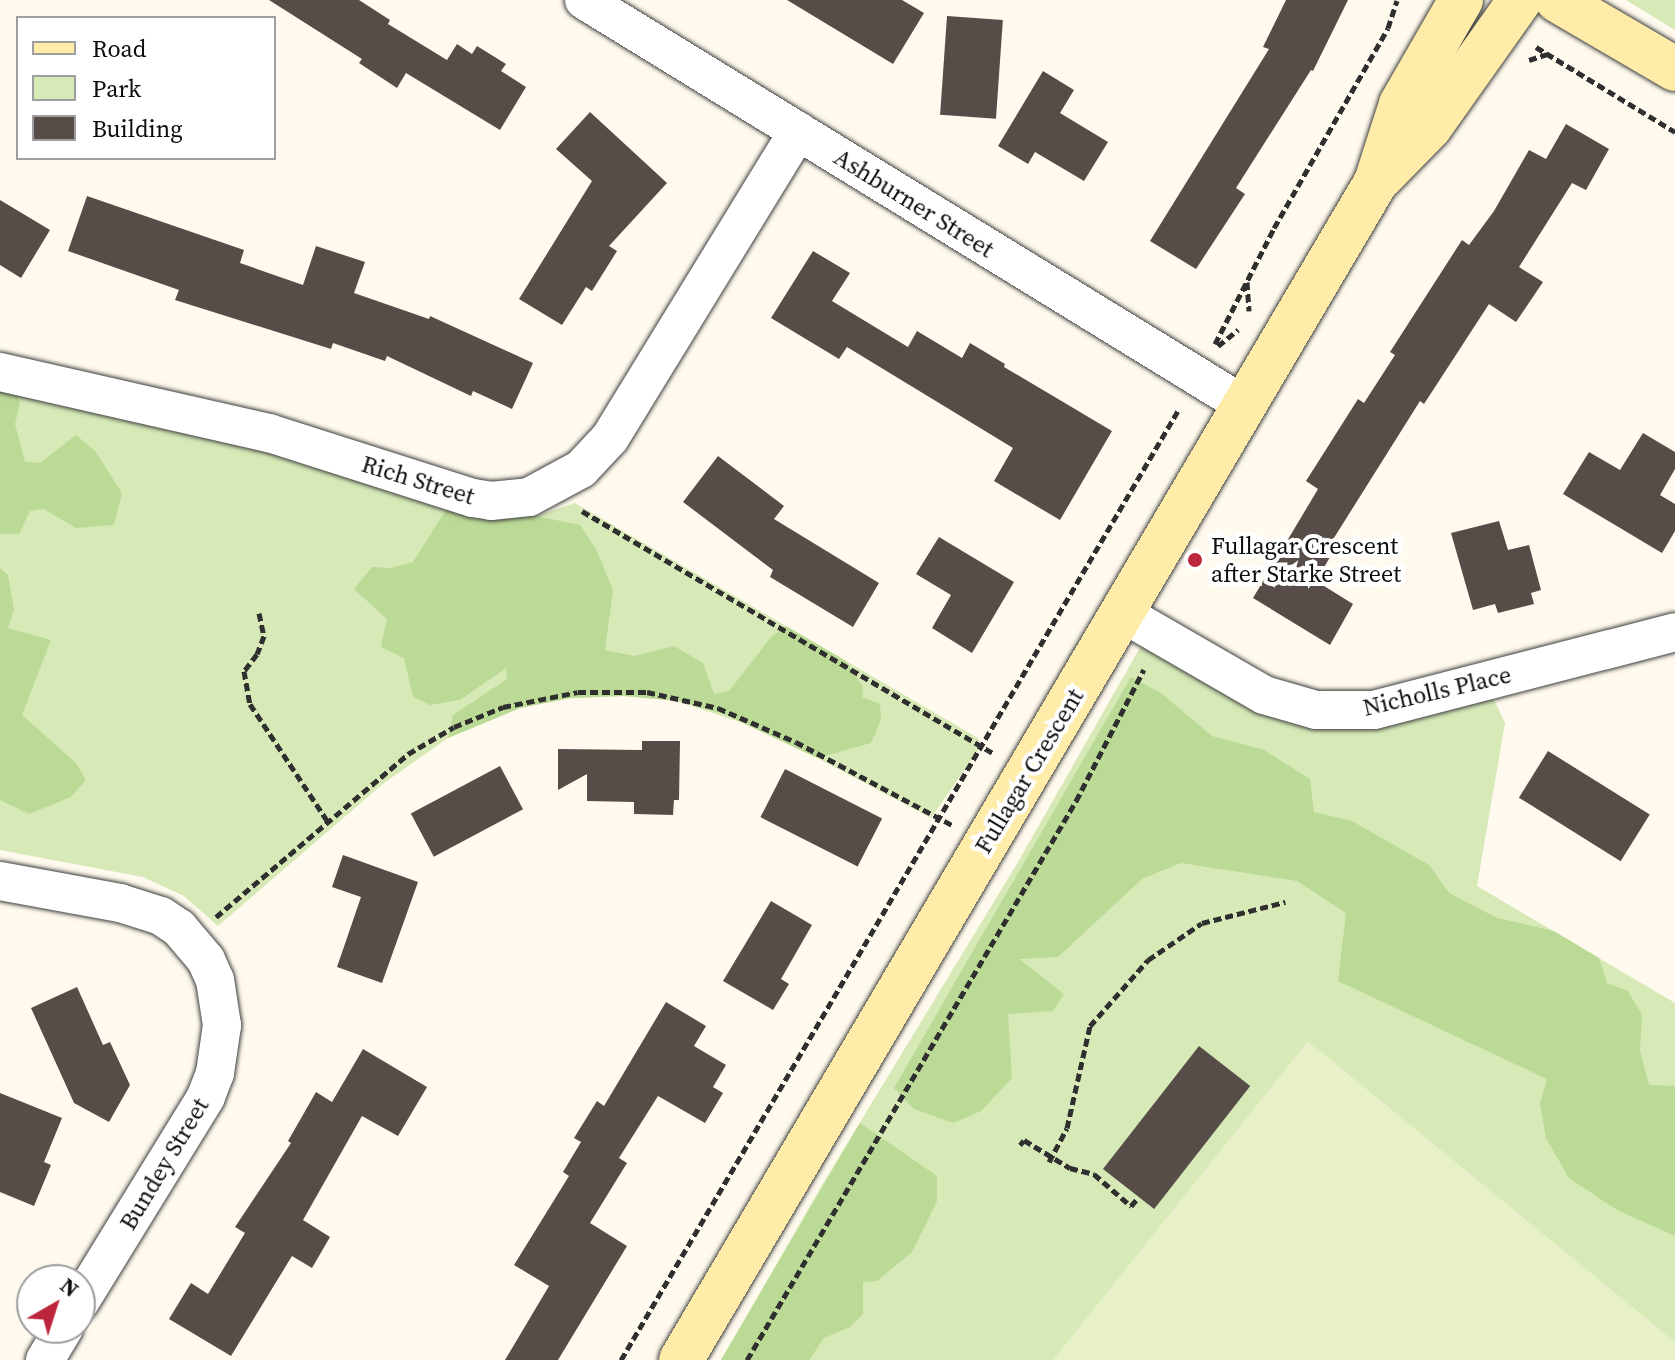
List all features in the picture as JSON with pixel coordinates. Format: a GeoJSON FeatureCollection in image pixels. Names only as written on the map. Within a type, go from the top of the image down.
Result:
{"type":"FeatureCollection","features":[{"type":"Feature","properties":{"kind":"street","name":"Ashburner Street"},"geometry":{"type":"LineString","coordinates":[[584,0],[1244,405]]}},
{"type":"Feature","properties":{"kind":"street","name":"Fullagar Crescent"},"geometry":{"type":"LineString","coordinates":[[681,1360],[1376,182],[1401,104],[1461,0]]}},
{"type":"Feature","properties":{"kind":"street","name":"Fullagar Crescent"},"geometry":{"type":"LineString","coordinates":[[1376,182],[1430,127],[1520,0]]}},
{"type":"Feature","properties":{"kind":"street"},"geometry":{"type":"LineString","coordinates":[[1557,0],[1675,69]]}},
{"type":"Feature","properties":{"kind":"street","name":"Rich Street"},"geometry":{"type":"LineString","coordinates":[[0,372],[269,433],[473,498],[491,501],[529,497],[547,491],[581,469],[610,438],[798,131]]}},
{"type":"Feature","properties":{"kind":"street","name":"Nicholls Place"},"geometry":{"type":"LineString","coordinates":[[1122,613],[1264,695],[1316,710],[1374,710],[1675,632]]}},
{"type":"Feature","properties":{"kind":"street","name":"Bundey Street"},"geometry":{"type":"LineString","coordinates":[[0,881],[120,903],[161,916],[189,940],[206,960],[215,980],[222,1025],[215,1073],[206,1097],[96,1276]]}},
{"type":"Feature","properties":{"kind":"path"},"geometry":{"type":"LineString","coordinates":[[1247,280],[1251,308],[1237,333],[1213,349],[1247,280],[1388,28],[1397,0]]}},
{"type":"Feature","properties":{"kind":"path"},"geometry":{"type":"LineString","coordinates":[[1547,54],[1675,132]]}},
{"type":"Feature","properties":{"kind":"path"},"geometry":{"type":"LineString","coordinates":[[621,1360],[1180,406]]}},
{"type":"Feature","properties":{"kind":"path"},"geometry":{"type":"LineString","coordinates":[[547,491],[981,746]]}},
{"type":"Feature","properties":{"kind":"path"},"geometry":{"type":"LineString","coordinates":[[259,613],[264,636],[257,654],[244,671],[250,704],[328,822]]}},
{"type":"Feature","properties":{"kind":"path"},"geometry":{"type":"LineString","coordinates":[[747,1360],[1076,801],[1141,679],[1149,656]]}},
{"type":"Feature","properties":{"kind":"path"},"geometry":{"type":"LineString","coordinates":[[189,940],[408,754],[454,727],[503,707],[578,692],[647,692],[718,708],[796,742],[939,818]]}},
{"type":"Feature","properties":{"kind":"path"},"geometry":{"type":"LineString","coordinates":[[1051,1160],[1067,1128],[1090,1026],[1148,960],[1202,923],[1285,902]]}},
{"type":"Feature","properties":{"kind":"path"},"geometry":{"type":"LineString","coordinates":[[1020,1145],[1024,1140],[1068,1170],[1094,1174],[1131,1206],[1138,1198]]}},
{"type":"Feature","properties":{"kind":"green space"},"geometry":{"type":"Polygon","coordinates":[[[1626,0],[1675,0],[1675,30],[1626,0]]]}},
{"type":"Feature","properties":{"kind":"green space"},"geometry":{"type":"Polygon","coordinates":[[[0,388],[277,451],[481,516],[536,516],[575,503],[978,738],[981,746],[931,818],[766,731],[677,701],[624,696],[571,698],[520,708],[448,738],[384,783],[218,926],[184,896],[143,877],[0,850],[0,388]]]}},
{"type":"Feature","properties":{"kind":"green space"},"geometry":{"type":"Polygon","coordinates":[[[0,388],[14,390],[20,403],[15,424],[25,462],[40,463],[76,435],[95,451],[122,493],[114,525],[76,528],[44,509],[30,511],[19,534],[0,534],[0,388]]]}},
{"type":"Feature","properties":{"kind":"green space"},"geometry":{"type":"Polygon","coordinates":[[[453,507],[481,516],[536,516],[580,525],[596,549],[613,590],[605,650],[634,656],[674,646],[703,663],[714,694],[729,691],[772,636],[786,626],[846,661],[863,687],[862,697],[880,704],[881,720],[871,743],[817,758],[724,714],[677,701],[624,696],[571,698],[520,708],[448,738],[453,715],[507,679],[506,668],[460,700],[430,705],[413,697],[404,658],[381,647],[387,619],[354,589],[372,567],[391,568],[413,562],[446,510],[453,507]]]}},
{"type":"Feature","properties":{"kind":"green space"},"geometry":{"type":"Polygon","coordinates":[[[0,568],[8,575],[14,610],[8,628],[51,640],[22,715],[76,763],[86,780],[71,797],[29,814],[0,800],[0,568]]]}},
{"type":"Feature","properties":{"kind":"green space"},"geometry":{"type":"Polygon","coordinates":[[[1150,630],[1316,710],[1485,681],[1505,723],[1477,886],[1675,1003],[1675,1360],[721,1360],[822,1185],[1018,862],[1150,630]]]}},
{"type":"Feature","properties":{"kind":"green space"},"geometry":{"type":"Polygon","coordinates":[[[1131,677],[1161,693],[1212,736],[1264,750],[1310,779],[1314,812],[1352,821],[1429,865],[1449,893],[1497,918],[1554,931],[1599,958],[1607,983],[1628,991],[1642,1015],[1640,1050],[1649,1085],[1675,1086],[1675,1236],[1617,1210],[1569,1178],[1546,1138],[1540,1104],[1547,1079],[1338,981],[1346,913],[1297,881],[1181,863],[1142,879],[1058,957],[1019,959],[1064,994],[1053,1011],[1008,1014],[1012,1078],[981,1111],[953,1123],[914,1109],[894,1088],[1131,677]]]}},
{"type":"Feature","properties":{"kind":"green space"},"geometry":{"type":"Polygon","coordinates":[[[1308,1041],[1675,1342],[1675,1360],[1053,1360],[1308,1041]]]}},
{"type":"Feature","properties":{"kind":"green space"},"geometry":{"type":"Polygon","coordinates":[[[860,1123],[937,1176],[937,1201],[912,1252],[877,1281],[863,1282],[863,1314],[850,1327],[824,1338],[809,1360],[721,1360],[860,1123]]]}},
{"type":"Feature","properties":{"kind":"building"},"geometry":{"type":"Polygon","coordinates":[[[269,0],[359,0],[390,20],[388,24],[447,60],[457,44],[472,54],[477,46],[506,64],[501,71],[526,87],[500,130],[406,73],[397,88],[359,63],[362,59],[269,0]]]}},
{"type":"Feature","properties":{"kind":"building"},"geometry":{"type":"Polygon","coordinates":[[[787,0],[902,0],[924,13],[893,64],[787,0]]]}},
{"type":"Feature","properties":{"kind":"building"},"geometry":{"type":"Polygon","coordinates":[[[1286,0],[1348,0],[1313,71],[1236,188],[1245,194],[1196,269],[1150,241],[1269,49],[1263,47],[1286,0]]]}},
{"type":"Feature","properties":{"kind":"building"},"geometry":{"type":"Polygon","coordinates":[[[947,16],[1003,20],[996,119],[940,115],[947,16]]]}},
{"type":"Feature","properties":{"kind":"building"},"geometry":{"type":"Polygon","coordinates":[[[1043,71],[1074,90],[1060,113],[1108,142],[1084,181],[1035,152],[1028,164],[998,146],[1043,71]]]}},
{"type":"Feature","properties":{"kind":"building"},"geometry":{"type":"Polygon","coordinates":[[[590,112],[667,183],[609,246],[617,251],[592,291],[586,287],[562,325],[519,299],[592,181],[556,149],[590,112]]]}},
{"type":"Feature","properties":{"kind":"building"},"geometry":{"type":"Polygon","coordinates":[[[1566,124],[1609,149],[1586,190],[1572,183],[1519,267],[1543,282],[1516,322],[1489,304],[1424,404],[1420,401],[1327,549],[1333,552],[1316,581],[1353,604],[1330,645],[1253,598],[1318,489],[1306,481],[1358,399],[1364,403],[1395,355],[1390,352],[1462,240],[1469,245],[1494,211],[1529,150],[1546,159],[1566,124]]]}},
{"type":"Feature","properties":{"kind":"building"},"geometry":{"type":"Polygon","coordinates":[[[87,196],[244,250],[240,263],[303,285],[316,246],[365,262],[354,293],[429,319],[430,316],[533,363],[512,409],[473,391],[471,396],[387,356],[385,361],[333,343],[331,349],[175,300],[179,290],[68,251],[87,196]]]}},
{"type":"Feature","properties":{"kind":"building"},"geometry":{"type":"Polygon","coordinates":[[[0,200],[50,230],[21,278],[0,265],[0,200]]]}},
{"type":"Feature","properties":{"kind":"building"},"geometry":{"type":"Polygon","coordinates":[[[813,251],[850,273],[832,301],[908,347],[917,331],[962,358],[970,343],[1005,364],[1004,367],[1112,431],[1060,520],[994,481],[1013,448],[847,347],[839,359],[771,318],[813,251]]]}},
{"type":"Feature","properties":{"kind":"building"},"geometry":{"type":"Polygon","coordinates":[[[1643,433],[1675,452],[1675,469],[1660,495],[1675,504],[1675,531],[1662,553],[1563,494],[1589,452],[1620,470],[1643,433]]]}},
{"type":"Feature","properties":{"kind":"building"},"geometry":{"type":"Polygon","coordinates":[[[718,456],[784,506],[774,519],[879,583],[853,627],[770,577],[773,570],[683,502],[718,456]]]}},
{"type":"Feature","properties":{"kind":"building"},"geometry":{"type":"Polygon","coordinates":[[[1499,521],[1508,550],[1529,545],[1541,590],[1531,593],[1534,604],[1498,613],[1495,604],[1473,610],[1451,533],[1499,521]]]}},
{"type":"Feature","properties":{"kind":"building"},"geometry":{"type":"Polygon","coordinates":[[[939,537],[1014,582],[972,653],[932,628],[951,595],[916,574],[939,537]]]}},
{"type":"Feature","properties":{"kind":"building"},"geometry":{"type":"Polygon","coordinates":[[[642,741],[680,741],[679,800],[674,800],[673,815],[634,814],[634,802],[587,801],[587,774],[558,790],[558,749],[642,750],[642,741]]]}},
{"type":"Feature","properties":{"kind":"building"},"geometry":{"type":"Polygon","coordinates":[[[1548,751],[1650,815],[1621,861],[1519,798],[1548,751]]]}},
{"type":"Feature","properties":{"kind":"building"},"geometry":{"type":"Polygon","coordinates":[[[500,766],[523,809],[434,857],[411,813],[500,766]]]}},
{"type":"Feature","properties":{"kind":"building"},"geometry":{"type":"Polygon","coordinates":[[[785,769],[882,818],[858,867],[760,817],[785,769]]]}},
{"type":"Feature","properties":{"kind":"building"},"geometry":{"type":"Polygon","coordinates":[[[343,855],[418,882],[382,983],[337,967],[361,897],[332,887],[343,855]]]}},
{"type":"Feature","properties":{"kind":"building"},"geometry":{"type":"Polygon","coordinates":[[[771,901],[812,925],[781,979],[789,984],[773,1010],[723,981],[771,901]]]}},
{"type":"Feature","properties":{"kind":"building"},"geometry":{"type":"Polygon","coordinates":[[[77,987],[103,1045],[110,1042],[130,1085],[109,1122],[74,1103],[31,1008],[77,987]]]}},
{"type":"Feature","properties":{"kind":"building"},"geometry":{"type":"Polygon","coordinates":[[[666,1002],[706,1026],[694,1046],[726,1065],[713,1087],[723,1093],[705,1123],[658,1096],[619,1158],[627,1163],[590,1223],[627,1246],[558,1360],[505,1360],[549,1286],[514,1265],[569,1176],[563,1172],[581,1142],[574,1138],[597,1101],[604,1106],[666,1002]]]}},
{"type":"Feature","properties":{"kind":"building"},"geometry":{"type":"Polygon","coordinates":[[[1199,1046],[1250,1086],[1154,1209],[1103,1169],[1199,1046]]]}},
{"type":"Feature","properties":{"kind":"building"},"geometry":{"type":"Polygon","coordinates":[[[363,1049],[427,1087],[398,1136],[362,1116],[303,1220],[330,1237],[312,1268],[292,1256],[231,1356],[169,1319],[191,1283],[208,1294],[245,1233],[235,1227],[291,1143],[288,1141],[316,1092],[332,1102],[363,1049]]]}},
{"type":"Feature","properties":{"kind":"building"},"geometry":{"type":"Polygon","coordinates":[[[0,1093],[62,1118],[44,1162],[51,1165],[34,1206],[0,1192],[0,1093]]]}},
{"type":"Feature","properties":{"kind":"place","name":"Fullagar Crescent after Starke Street"},"geometry":{"type":"Point","coordinates":[1195,560]}}]}
